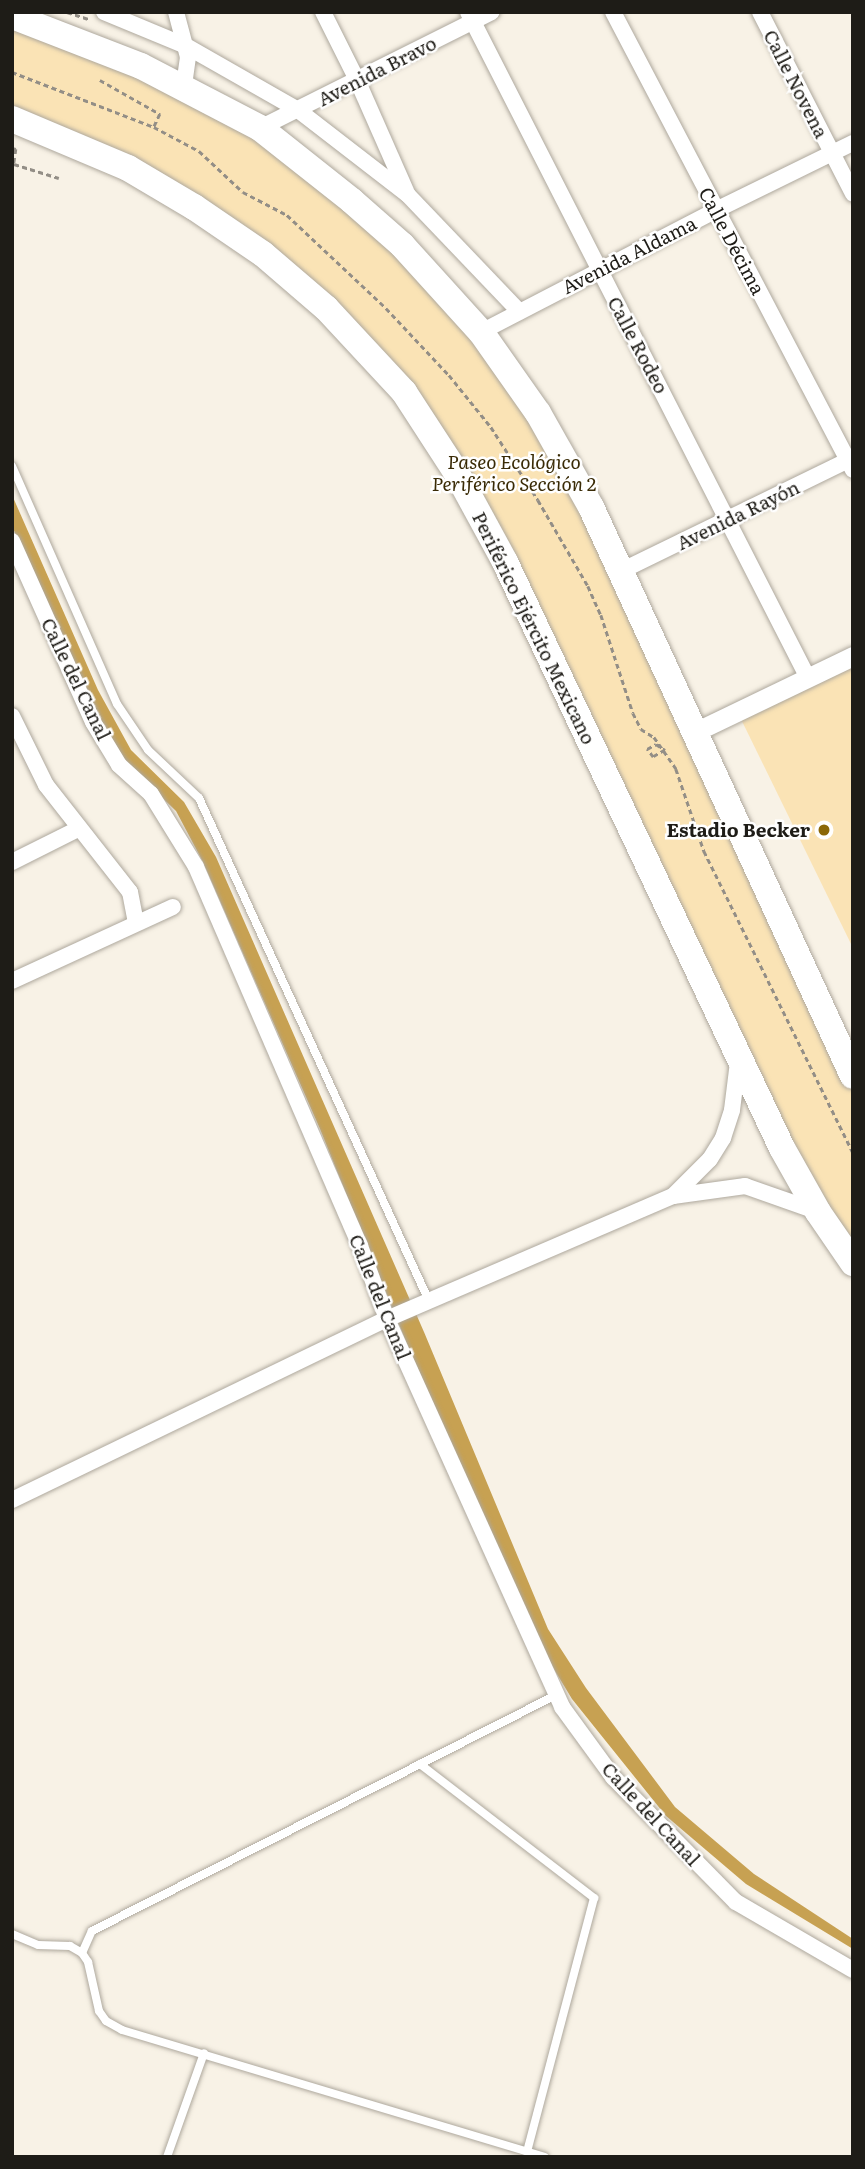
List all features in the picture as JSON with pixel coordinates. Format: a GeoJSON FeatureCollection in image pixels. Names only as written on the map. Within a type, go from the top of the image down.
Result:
{"type":"FeatureCollection","features":[{"type":"Feature","properties":{"kind":"highway"},"geometry":{"type":"LineString","coordinates":[[12,16],[141,66],[260,128],[352,201],[402,245],[481,332],[538,414],[591,507],[853,1076]]}},
{"type":"Feature","properties":{"kind":"highway","name":"Periférico Ejército Mexicano"},"geometry":{"type":"LineString","coordinates":[[12,119],[128,168],[194,207],[263,254],[326,308],[404,392],[456,472],[505,562],[738,1058],[818,1212],[853,1263]]}},
{"type":"Feature","properties":{"kind":"street"},"geometry":{"type":"LineString","coordinates":[[104,12],[186,46],[298,110],[408,195],[519,312]]}},
{"type":"Feature","properties":{"kind":"street"},"geometry":{"type":"LineString","coordinates":[[176,12],[188,57],[184,87]]}},
{"type":"Feature","properties":{"kind":"street"},"geometry":{"type":"LineString","coordinates":[[323,12],[358,82],[408,195]]}},
{"type":"Feature","properties":{"kind":"street","name":"Avenida Bravo"},"geometry":{"type":"LineString","coordinates":[[260,128],[358,82],[471,17],[492,12]]}},
{"type":"Feature","properties":{"kind":"street","name":"Calle Décima"},"geometry":{"type":"LineString","coordinates":[[613,12],[851,463]]}},
{"type":"Feature","properties":{"kind":"street","name":"Calle Novena"},"geometry":{"type":"LineString","coordinates":[[760,12],[853,194]]}},
{"type":"Feature","properties":{"kind":"street","name":"Calle Rodeo"},"geometry":{"type":"LineString","coordinates":[[471,17],[808,678]]}},
{"type":"Feature","properties":{"kind":"street","name":"Avenida Aldama"},"geometry":{"type":"LineString","coordinates":[[481,332],[716,210],[853,143]]}},
{"type":"Feature","properties":{"kind":"street","name":"Avenida Rayón"},"geometry":{"type":"LineString","coordinates":[[621,571],[851,463]]}},
{"type":"Feature","properties":{"kind":"street","name":"Calle del Canal"},"geometry":{"type":"LineString","coordinates":[[12,541],[93,722],[119,765],[151,794],[196,867],[360,1245],[387,1319],[556,1695],[613,1777],[736,1902],[853,1970]]}},
{"type":"Feature","properties":{"kind":"street"},"geometry":{"type":"LineString","coordinates":[[695,732],[853,656]]}},
{"type":"Feature","properties":{"kind":"street"},"geometry":{"type":"LineString","coordinates":[[12,716],[18,743],[46,785],[130,892],[136,922]]}},
{"type":"Feature","properties":{"kind":"street"},"geometry":{"type":"LineString","coordinates":[[12,862],[78,828]]}},
{"type":"Feature","properties":{"kind":"street"},"geometry":{"type":"LineString","coordinates":[[12,981],[173,907]]}},
{"type":"Feature","properties":{"kind":"street"},"geometry":{"type":"LineString","coordinates":[[673,1196],[710,1159],[723,1138],[732,1110],[738,1058]]}},
{"type":"Feature","properties":{"kind":"street"},"geometry":{"type":"LineString","coordinates":[[12,1500],[387,1319],[673,1196],[745,1186],[818,1212]]}},
{"type":"Feature","properties":{"kind":"lane"},"geometry":{"type":"LineString","coordinates":[[12,466],[117,704],[148,750],[199,798],[429,1301]]}},
{"type":"Feature","properties":{"kind":"lane"},"geometry":{"type":"LineString","coordinates":[[82,1952],[92,1931],[556,1695]]}},
{"type":"Feature","properties":{"kind":"lane"},"geometry":{"type":"LineString","coordinates":[[420,1764],[594,1898],[527,2151]]}},
{"type":"Feature","properties":{"kind":"lane"},"geometry":{"type":"LineString","coordinates":[[12,1934],[38,1945],[71,1947],[82,1952],[88,1962],[96,2002],[106,2021],[122,2030],[544,2157]]}},
{"type":"Feature","properties":{"kind":"lane"},"geometry":{"type":"LineString","coordinates":[[167,2157],[204,2053]]}},
{"type":"Feature","properties":{"kind":"path"},"geometry":{"type":"LineString","coordinates":[[100,80],[160,114],[154,127]]}},
{"type":"Feature","properties":{"kind":"path"},"geometry":{"type":"LineString","coordinates":[[12,148],[16,149],[14,164],[59,178]]}},
{"type":"Feature","properties":{"kind":"path"},"geometry":{"type":"LineString","coordinates":[[649,745],[659,746],[665,750],[657,756],[648,753],[649,745]]}},
{"type":"Feature","properties":{"kind":"green space","name":"Paseo Ecológico Periférico Sección 2"},"geometry":{"type":"Polygon","coordinates":[[[12,22],[255,129],[454,308],[549,438],[853,1077],[853,1261],[444,448],[263,249],[12,117],[12,22]]]}},
{"type":"Feature","properties":{"kind":"green space","name":"Estadio Becker"},"geometry":{"type":"Polygon","coordinates":[[[853,657],[853,948],[737,711],[853,657]]]}},
{"type":"Feature","properties":{"kind":"shaded area"},"geometry":{"type":"Polygon","coordinates":[[[12,495],[98,690],[131,750],[184,802],[216,857],[424,1332],[548,1629],[586,1688],[675,1807],[754,1874],[853,1939],[853,1949],[746,1884],[666,1816],[572,1699],[537,1641],[405,1339],[320,1129],[203,862],[176,811],[119,756],[85,693],[12,526],[12,495]]]}},
{"type":"Feature","properties":{"kind":"place","name":"Estadio Becker"},"geometry":{"type":"Point","coordinates":[824,830]}}]}
